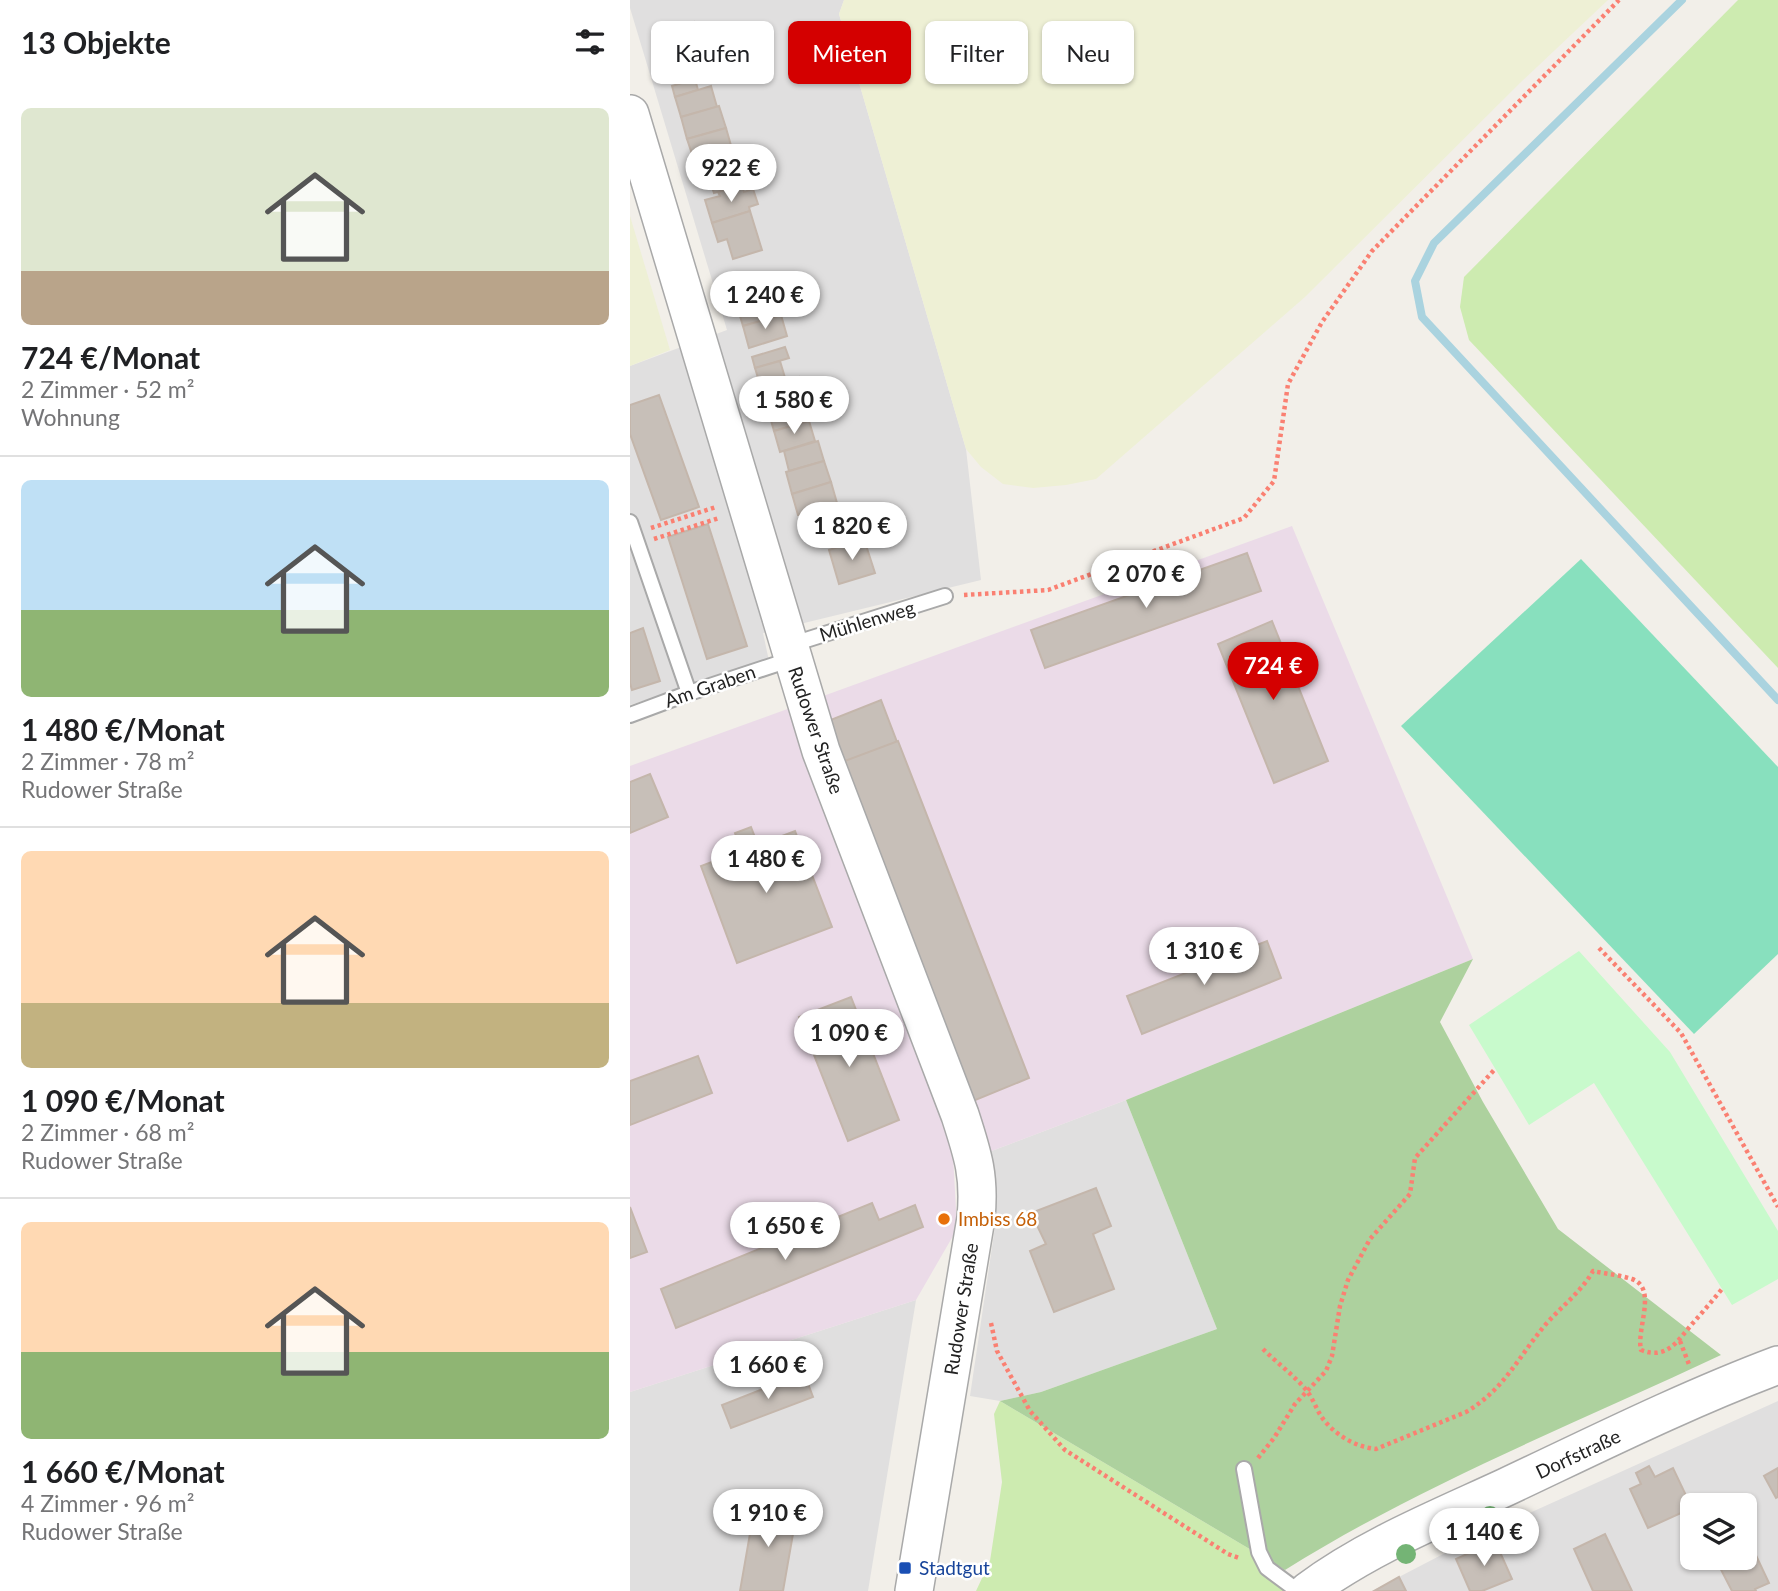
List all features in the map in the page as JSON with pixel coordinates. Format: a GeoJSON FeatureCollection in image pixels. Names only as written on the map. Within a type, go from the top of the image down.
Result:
{"type":"FeatureCollection","features":[{"type":"Feature","properties":{"kind":"street","name":"Rudower Straße"},"geometry":{"type":"LineString","coordinates":[[630,114],[821,751],[960,1115],[976,1165],[976,1218],[914,1591]]}},
{"type":"Feature","properties":{"kind":"street","name":"Dorfstraße"},"geometry":{"type":"LineString","coordinates":[[1308,1591],[1331,1574],[1438,1519],[1592,1446],[1778,1365]]}},
{"type":"Feature","properties":{"kind":"lane"},"geometry":{"type":"LineString","coordinates":[[634,533],[689,693]]}},
{"type":"Feature","properties":{"kind":"lane","name":"Mühlenweg"},"geometry":{"type":"LineString","coordinates":[[790,652],[946,596]]}},
{"type":"Feature","properties":{"kind":"lane","name":"Am Graben"},"geometry":{"type":"LineString","coordinates":[[630,715],[790,652]]}},
{"type":"Feature","properties":{"kind":"lane"},"geometry":{"type":"LineString","coordinates":[[1244,1469],[1259,1552],[1267,1568],[1298,1591]]}},
{"type":"Feature","properties":{"kind":"path"},"geometry":{"type":"LineString","coordinates":[[946,596],[1048,590],[1244,518],[1262,500],[1274,481],[1288,384],[1322,322],[1373,251],[1619,0]]}},
{"type":"Feature","properties":{"kind":"path"},"geometry":{"type":"LineString","coordinates":[[634,533],[745,503]]}},
{"type":"Feature","properties":{"kind":"path"},"geometry":{"type":"LineString","coordinates":[[634,533],[745,503]]}},
{"type":"Feature","properties":{"kind":"path"},"geometry":{"type":"LineString","coordinates":[[1599,948],[1681,1033],[1778,1207]]}},
{"type":"Feature","properties":{"kind":"path"},"geometry":{"type":"LineString","coordinates":[[1244,1469],[1274,1438],[1295,1404],[1326,1371],[1332,1356],[1340,1306],[1358,1260],[1370,1239],[1410,1194],[1415,1158],[1495,1069]]}},
{"type":"Feature","properties":{"kind":"path"},"geometry":{"type":"LineString","coordinates":[[1263,1349],[1308,1392],[1322,1417],[1349,1441],[1363,1448],[1376,1449],[1466,1412],[1493,1393],[1547,1323],[1587,1281],[1593,1271],[1633,1279],[1642,1284],[1645,1292],[1639,1340],[1641,1350],[1650,1353],[1661,1353],[1680,1341],[1722,1289]]}},
{"type":"Feature","properties":{"kind":"path"},"geometry":{"type":"LineString","coordinates":[[990,1315],[997,1351],[1030,1411],[1065,1450],[1228,1554],[1267,1568]]}},
{"type":"Feature","properties":{"kind":"path"},"geometry":{"type":"LineString","coordinates":[[1680,1341],[1695,1377]]}},
{"type":"Feature","properties":{"kind":"shaded area"},"geometry":{"type":"Polygon","coordinates":[[[630,0],[844,0],[839,14],[841,21],[788,21],[788,84],[859,84],[966,449],[981,580],[763,633],[769,661],[630,705],[630,366],[727,330],[653,84],[774,84],[774,21],[651,21],[651,78],[630,0]]]}},
{"type":"Feature","properties":{"kind":"shaded area"},"geometry":{"type":"Polygon","coordinates":[[[1292,526],[1473,959],[1126,1100],[989,1152],[953,1155],[957,1229],[916,1300],[630,1392],[630,766],[1292,526]]]}},
{"type":"Feature","properties":{"kind":"shaded area"},"geometry":{"type":"Polygon","coordinates":[[[1126,1100],[1217,1329],[1041,1392],[1000,1401],[970,1396],[995,1227],[989,1152],[1126,1100]]]}},
{"type":"Feature","properties":{"kind":"shaded area"},"geometry":{"type":"Polygon","coordinates":[[[916,1300],[868,1591],[630,1591],[630,1392],[916,1300]]]}},
{"type":"Feature","properties":{"kind":"shaded area"},"geometry":{"type":"Polygon","coordinates":[[[1778,1401],[1778,1591],[1372,1591],[1474,1538],[1778,1401]]]}},
{"type":"Feature","properties":{"kind":"green space"},"geometry":{"type":"Polygon","coordinates":[[[844,0],[1608,0],[1520,83],[1305,297],[1096,479],[1033,488],[1003,484],[981,467],[966,449],[859,84],[911,84],[911,21],[841,21],[839,14],[844,0]]]}},
{"type":"Feature","properties":{"kind":"green space"},"geometry":{"type":"Polygon","coordinates":[[[1738,0],[1778,0],[1778,668],[1469,340],[1460,307],[1464,277],[1738,0]]]}},
{"type":"Feature","properties":{"kind":"green space"},"geometry":{"type":"Polygon","coordinates":[[[630,216],[670,350],[630,366],[630,216]]]}},
{"type":"Feature","properties":{"kind":"green space"},"geometry":{"type":"Polygon","coordinates":[[[1581,559],[1778,767],[1778,954],[1694,1034],[1401,726],[1581,559]]]}},
{"type":"Feature","properties":{"kind":"green space"},"geometry":{"type":"Polygon","coordinates":[[[1579,951],[1670,1052],[1778,1231],[1778,1279],[1732,1305],[1594,1083],[1529,1125],[1469,1025],[1579,951]]]}},
{"type":"Feature","properties":{"kind":"green space"},"geometry":{"type":"Polygon","coordinates":[[[1473,959],[1440,1022],[1483,1102],[1558,1229],[1721,1355],[1445,1482],[1337,1539],[1285,1570],[1000,1401],[1041,1392],[1217,1329],[1126,1100],[1473,959]]]}},
{"type":"Feature","properties":{"kind":"green space"},"geometry":{"type":"Polygon","coordinates":[[[1000,1401],[1285,1570],[1298,1591],[976,1591],[990,1561],[1002,1482],[994,1414],[1000,1401]]]}},
{"type":"Feature","properties":{"kind":"building"},"geometry":{"type":"Polygon","coordinates":[[[696,84],[698,90],[675,97],[672,86],[696,84]]]}},
{"type":"Feature","properties":{"kind":"building"},"geometry":{"type":"Polygon","coordinates":[[[711,86],[717,107],[681,117],[675,97],[711,86]]]}},
{"type":"Feature","properties":{"kind":"building"},"geometry":{"type":"Polygon","coordinates":[[[719,106],[726,128],[687,139],[681,117],[719,106]]]}},
{"type":"Feature","properties":{"kind":"building"},"geometry":{"type":"Polygon","coordinates":[[[726,128],[732,149],[694,160],[687,139],[726,128]]]}},
{"type":"Feature","properties":{"kind":"building"},"geometry":{"type":"Polygon","coordinates":[[[734,157],[737,170],[709,178],[705,165],[734,157]]]}},
{"type":"Feature","properties":{"kind":"building"},"geometry":{"type":"Polygon","coordinates":[[[737,170],[742,185],[714,193],[709,178],[737,170]]]}},
{"type":"Feature","properties":{"kind":"building"},"geometry":{"type":"Polygon","coordinates":[[[742,185],[744,192],[753,189],[758,204],[749,207],[750,211],[712,223],[705,200],[720,196],[718,192],[742,185]]]}},
{"type":"Feature","properties":{"kind":"building"},"geometry":{"type":"Polygon","coordinates":[[[750,211],[762,250],[733,259],[727,239],[718,242],[712,223],[750,211]]]}},
{"type":"Feature","properties":{"kind":"building"},"geometry":{"type":"Polygon","coordinates":[[[775,294],[781,315],[743,326],[737,306],[775,294]]]}},
{"type":"Feature","properties":{"kind":"building"},"geometry":{"type":"Polygon","coordinates":[[[781,315],[787,336],[749,348],[743,326],[781,315]]]}},
{"type":"Feature","properties":{"kind":"building"},"geometry":{"type":"Polygon","coordinates":[[[785,347],[789,358],[755,368],[752,357],[785,347]]]}},
{"type":"Feature","properties":{"kind":"building"},"geometry":{"type":"Polygon","coordinates":[[[780,361],[786,381],[761,388],[755,368],[780,361]]]}},
{"type":"Feature","properties":{"kind":"building"},"geometry":{"type":"Polygon","coordinates":[[[799,377],[800,381],[810,378],[813,391],[801,394],[803,400],[768,410],[761,388],[799,377]]]}},
{"type":"Feature","properties":{"kind":"building"},"geometry":{"type":"Polygon","coordinates":[[[659,395],[699,507],[661,520],[630,434],[630,405],[659,395]]]}},
{"type":"Feature","properties":{"kind":"building"},"geometry":{"type":"Polygon","coordinates":[[[803,400],[809,421],[774,431],[768,410],[803,400]]]}},
{"type":"Feature","properties":{"kind":"building"},"geometry":{"type":"Polygon","coordinates":[[[809,421],[815,441],[780,452],[774,431],[809,421]]]}},
{"type":"Feature","properties":{"kind":"building"},"geometry":{"type":"Polygon","coordinates":[[[818,441],[824,461],[789,471],[784,451],[818,441]]]}},
{"type":"Feature","properties":{"kind":"building"},"geometry":{"type":"Polygon","coordinates":[[[824,461],[831,482],[792,494],[786,472],[824,461]]]}},
{"type":"Feature","properties":{"kind":"building"},"geometry":{"type":"Polygon","coordinates":[[[831,482],[837,503],[798,515],[792,494],[831,482]]]}},
{"type":"Feature","properties":{"kind":"building"},"geometry":{"type":"Polygon","coordinates":[[[837,503],[843,525],[808,536],[802,514],[837,503]]]}},
{"type":"Feature","properties":{"kind":"building"},"geometry":{"type":"Polygon","coordinates":[[[708,524],[747,646],[707,659],[668,537],[708,524]]]}},
{"type":"Feature","properties":{"kind":"building"},"geometry":{"type":"Polygon","coordinates":[[[864,539],[875,573],[839,584],[829,550],[864,539]]]}},
{"type":"Feature","properties":{"kind":"building"},"geometry":{"type":"Polygon","coordinates":[[[1247,553],[1261,591],[1045,668],[1031,630],[1247,553]]]}},
{"type":"Feature","properties":{"kind":"building"},"geometry":{"type":"Polygon","coordinates":[[[1272,621],[1328,761],[1274,783],[1218,644],[1272,621]]]}},
{"type":"Feature","properties":{"kind":"building"},"geometry":{"type":"Polygon","coordinates":[[[643,628],[660,681],[632,690],[630,633],[643,628]]]}},
{"type":"Feature","properties":{"kind":"building"},"geometry":{"type":"Polygon","coordinates":[[[881,700],[897,742],[844,762],[828,721],[881,700]]]}},
{"type":"Feature","properties":{"kind":"building"},"geometry":{"type":"Polygon","coordinates":[[[898,741],[1029,1078],[973,1101],[842,762],[898,741]]]}},
{"type":"Feature","properties":{"kind":"building"},"geometry":{"type":"Polygon","coordinates":[[[650,774],[668,817],[630,833],[630,782],[650,774]]]}},
{"type":"Feature","properties":{"kind":"building"},"geometry":{"type":"Polygon","coordinates":[[[751,827],[758,845],[795,831],[832,927],[737,963],[701,866],[741,851],[735,833],[751,827]]]}},
{"type":"Feature","properties":{"kind":"building"},"geometry":{"type":"Polygon","coordinates":[[[1267,941],[1281,978],[1142,1034],[1127,996],[1267,941]]]}},
{"type":"Feature","properties":{"kind":"building"},"geometry":{"type":"Polygon","coordinates":[[[851,997],[899,1120],[848,1141],[799,1017],[851,997]]]}},
{"type":"Feature","properties":{"kind":"building"},"geometry":{"type":"Polygon","coordinates":[[[698,1056],[712,1093],[630,1125],[630,1081],[698,1056]]]}},
{"type":"Feature","properties":{"kind":"building"},"geometry":{"type":"Polygon","coordinates":[[[1096,1188],[1111,1226],[1093,1234],[1114,1289],[1054,1312],[1030,1251],[1046,1244],[1031,1213],[1096,1188]]]}},
{"type":"Feature","properties":{"kind":"building"},"geometry":{"type":"Polygon","coordinates":[[[872,1203],[879,1220],[915,1205],[923,1227],[676,1328],[661,1289],[872,1203]]]}},
{"type":"Feature","properties":{"kind":"building"},"geometry":{"type":"Polygon","coordinates":[[[630,1207],[647,1252],[630,1258],[630,1207]]]}},
{"type":"Feature","properties":{"kind":"building"},"geometry":{"type":"Polygon","coordinates":[[[804,1373],[813,1397],[731,1428],[722,1405],[804,1373]]]}},
{"type":"Feature","properties":{"kind":"building"},"geometry":{"type":"Polygon","coordinates":[[[1649,1466],[1655,1477],[1673,1468],[1685,1493],[1680,1493],[1680,1513],[1648,1528],[1630,1489],[1641,1484],[1636,1473],[1649,1466]]]}},
{"type":"Feature","properties":{"kind":"building"},"geometry":{"type":"Polygon","coordinates":[[[1778,1468],[1778,1497],[1776,1498],[1764,1476],[1778,1468]]]}},
{"type":"Feature","properties":{"kind":"building"},"geometry":{"type":"Polygon","coordinates":[[[755,1505],[797,1511],[783,1591],[740,1591],[755,1505]]]}},
{"type":"Feature","properties":{"kind":"building"},"geometry":{"type":"Polygon","coordinates":[[[1605,1534],[1632,1591],[1593,1591],[1574,1549],[1605,1534]]]}},
{"type":"Feature","properties":{"kind":"building"},"geometry":{"type":"Polygon","coordinates":[[[1495,1541],[1512,1579],[1482,1591],[1470,1591],[1456,1559],[1495,1541]]]}},
{"type":"Feature","properties":{"kind":"building"},"geometry":{"type":"Polygon","coordinates":[[[1757,1558],[1769,1583],[1755,1589],[1756,1591],[1732,1591],[1721,1570],[1757,1570],[1757,1558]]]}},
{"type":"Feature","properties":{"kind":"building"},"geometry":{"type":"Polygon","coordinates":[[[1399,1577],[1406,1591],[1374,1591],[1399,1577]]]}},
{"type":"Feature","properties":{"kind":"waterway"},"geometry":{"type":"LineString","coordinates":[[1682,0],[1434,243],[1415,281],[1422,317],[1778,700]]}},
{"type":"Feature","properties":{"kind":"place","name":"Imbiss 68"},"geometry":{"type":"Point","coordinates":[944,1219]}},
{"type":"Feature","properties":{"kind":"place","name":"Stadtgut"},"geometry":{"type":"Point","coordinates":[905,1568]}}]}
